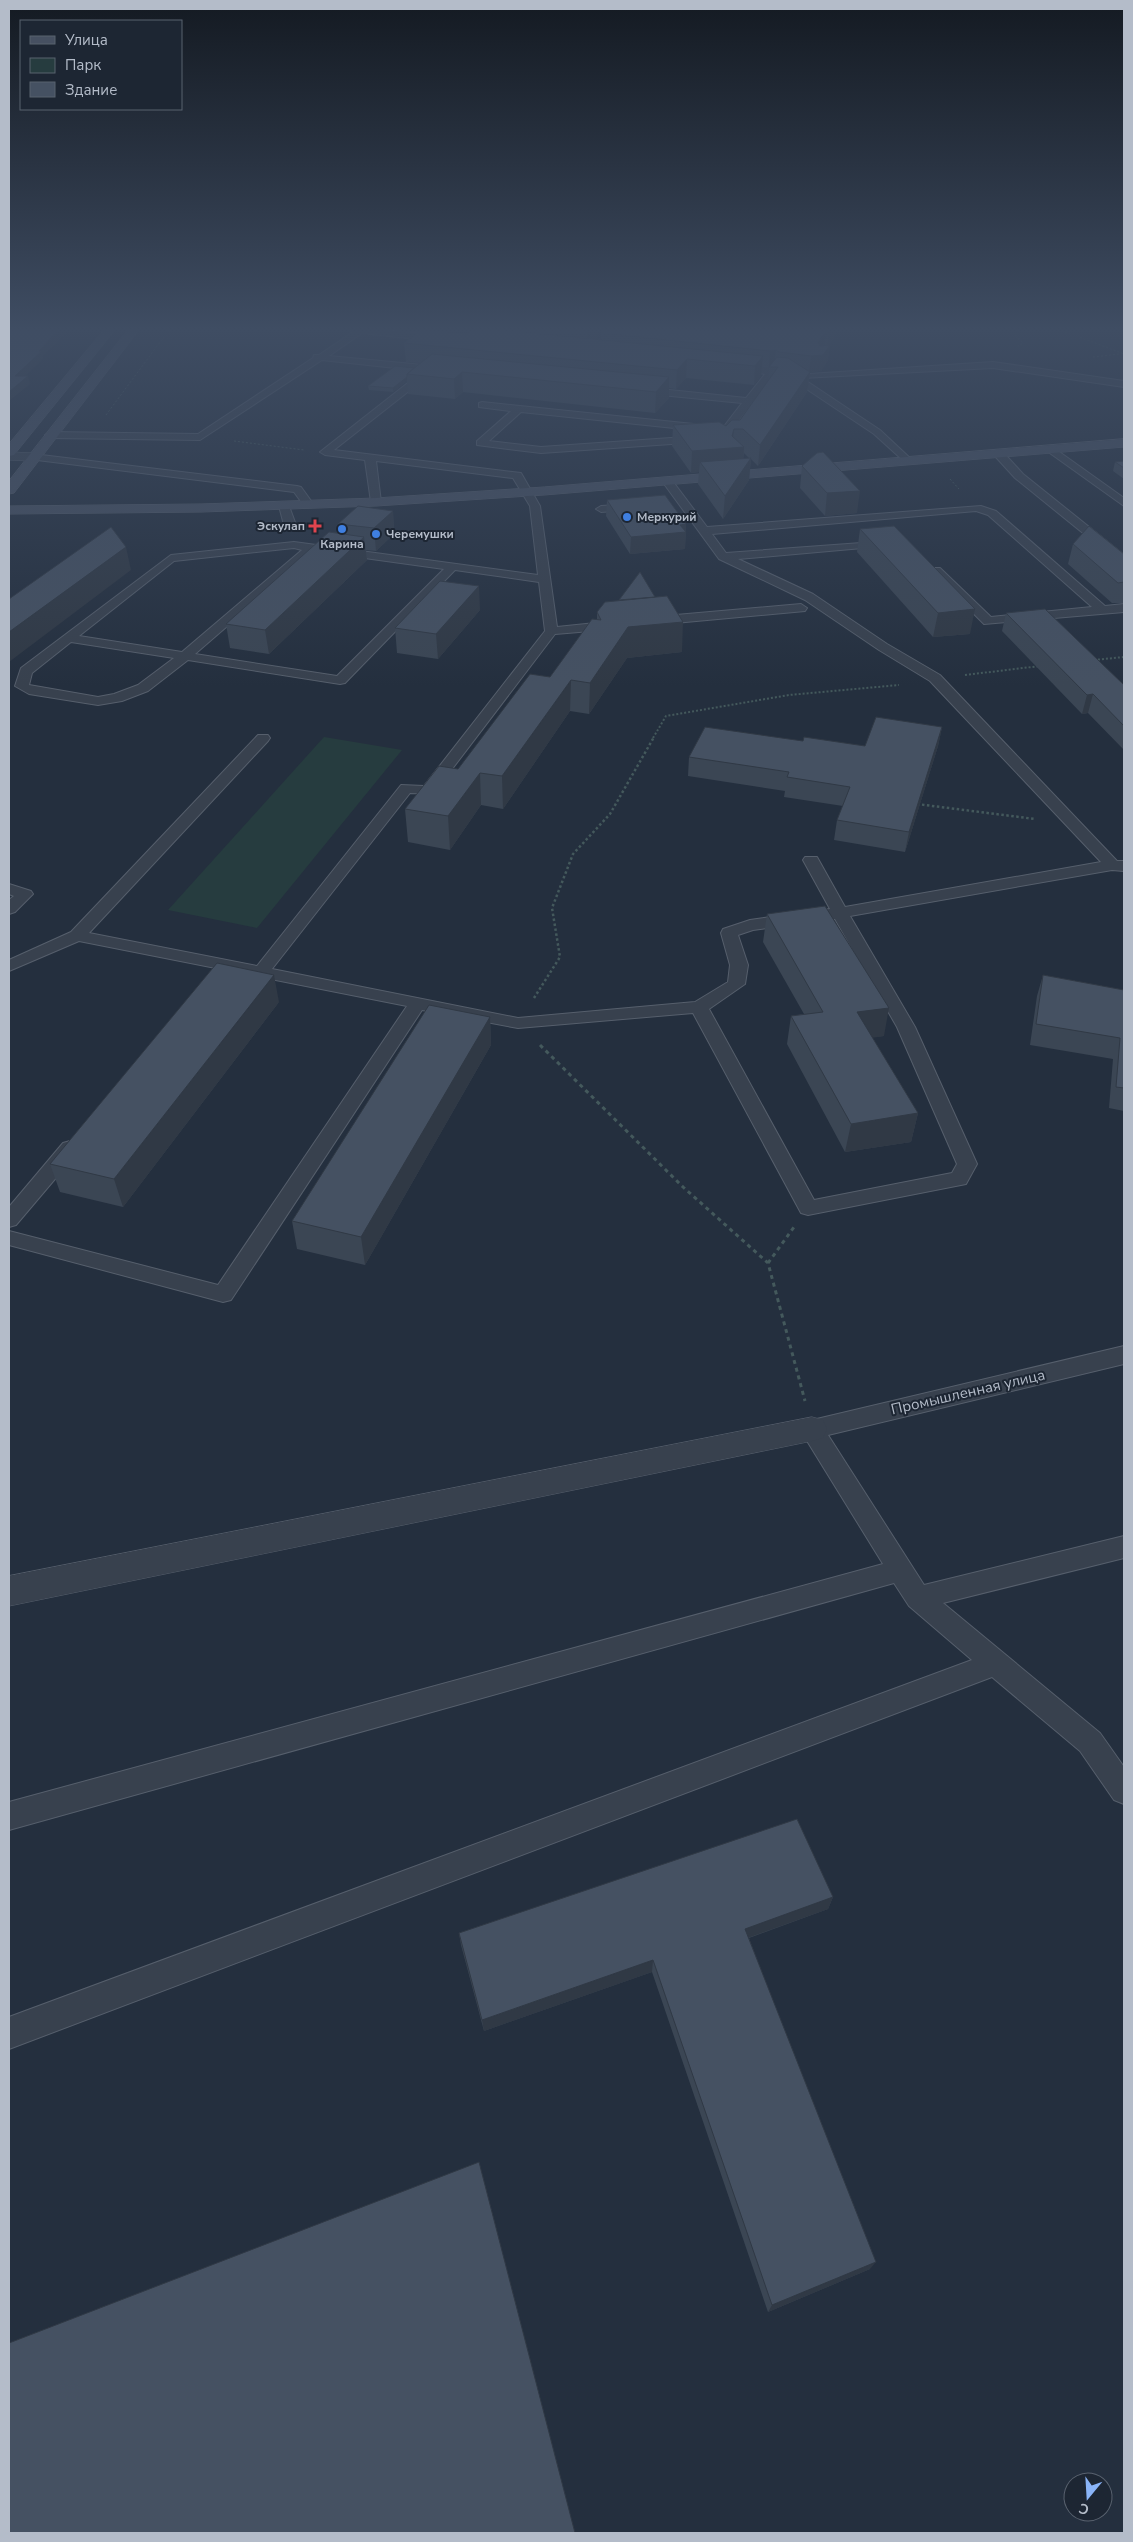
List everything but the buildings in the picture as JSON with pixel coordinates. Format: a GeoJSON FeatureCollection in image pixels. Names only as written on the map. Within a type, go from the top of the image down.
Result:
{"type":"FeatureCollection","features":[{"type":"Feature","properties":{"kind":"street"},"geometry":{"type":"LineString","coordinates":[[9,490],[40,449]]}},
{"type":"Feature","properties":{"kind":"street"},"geometry":{"type":"LineString","coordinates":[[9,510],[284,506],[376,502],[527,492],[1056,449]]}},
{"type":"Feature","properties":{"kind":"street"},"geometry":{"type":"LineString","coordinates":[[9,456],[33,457]]}},
{"type":"Feature","properties":{"kind":"street"},"geometry":{"type":"LineString","coordinates":[[9,1591],[812,1429]]}},
{"type":"Feature","properties":{"kind":"lane"},"geometry":{"type":"LineString","coordinates":[[325,452],[329,449]]}},
{"type":"Feature","properties":{"kind":"lane"},"geometry":{"type":"LineString","coordinates":[[518,449],[539,452],[580,449]]}},
{"type":"Feature","properties":{"kind":"lane"},"geometry":{"type":"LineString","coordinates":[[894,449],[907,461]]}},
{"type":"Feature","properties":{"kind":"lane"},"geometry":{"type":"LineString","coordinates":[[1051,449],[1124,503]]}},
{"type":"Feature","properties":{"kind":"lane"},"geometry":{"type":"LineString","coordinates":[[325,452],[517,474],[526,466]]}},
{"type":"Feature","properties":{"kind":"lane"},"geometry":{"type":"LineString","coordinates":[[998,453],[1019,476],[1124,561]]}},
{"type":"Feature","properties":{"kind":"lane"},"geometry":{"type":"LineString","coordinates":[[33,457],[297,489],[309,505]]}},
{"type":"Feature","properties":{"kind":"lane"},"geometry":{"type":"LineString","coordinates":[[370,457],[376,502]]}},
{"type":"Feature","properties":{"kind":"lane"},"geometry":{"type":"LineString","coordinates":[[743,461],[756,473]]}},
{"type":"Feature","properties":{"kind":"lane"},"geometry":{"type":"LineString","coordinates":[[262,971],[406,788],[428,791],[551,631],[535,506],[517,474]]}},
{"type":"Feature","properties":{"kind":"lane"},"geometry":{"type":"LineString","coordinates":[[667,481],[678,503],[704,530],[723,557],[809,596],[934,678],[1073,824],[1118,865]]}},
{"type":"Feature","properties":{"kind":"lane"},"geometry":{"type":"LineString","coordinates":[[284,506],[290,525]]}},
{"type":"Feature","properties":{"kind":"lane"},"geometry":{"type":"LineString","coordinates":[[601,509],[647,506]]}},
{"type":"Feature","properties":{"kind":"lane"},"geometry":{"type":"LineString","coordinates":[[704,530],[977,508],[992,513],[1102,610]]}},
{"type":"Feature","properties":{"kind":"lane"},"geometry":{"type":"LineString","coordinates":[[311,548],[185,656],[144,688],[117,698],[98,701],[29,690],[22,686],[26,672],[171,558],[293,542],[311,548],[545,579]]}},
{"type":"Feature","properties":{"kind":"lane"},"geometry":{"type":"LineString","coordinates":[[723,557],[898,542]]}},
{"type":"Feature","properties":{"kind":"lane"},"geometry":{"type":"LineString","coordinates":[[927,562],[988,621],[1124,608]]}},
{"type":"Feature","properties":{"kind":"lane"},"geometry":{"type":"LineString","coordinates":[[69,638],[340,680],[452,567]]}},
{"type":"Feature","properties":{"kind":"lane"},"geometry":{"type":"LineString","coordinates":[[551,631],[801,608]]}},
{"type":"Feature","properties":{"kind":"lane"},"geometry":{"type":"LineString","coordinates":[[9,966],[77,936],[263,738]]}},
{"type":"Feature","properties":{"kind":"lane"},"geometry":{"type":"LineString","coordinates":[[699,1007],[808,1208],[959,1179],[967,1164],[906,1027],[811,860]]}},
{"type":"Feature","properties":{"kind":"lane"},"geometry":{"type":"LineString","coordinates":[[77,936],[518,1023],[699,1007],[736,984],[739,965],[729,933],[750,925],[840,912],[1118,865]]}},
{"type":"Feature","properties":{"kind":"lane"},"geometry":{"type":"LineString","coordinates":[[9,889],[25,894],[9,909]]}},
{"type":"Feature","properties":{"kind":"lane"},"geometry":{"type":"LineString","coordinates":[[213,979],[225,964]]}},
{"type":"Feature","properties":{"kind":"lane"},"geometry":{"type":"LineString","coordinates":[[9,1238],[223,1294],[418,1003]]}},
{"type":"Feature","properties":{"kind":"lane"},"geometry":{"type":"LineString","coordinates":[[9,1220],[79,1137]]}},
{"type":"Feature","properties":{"kind":"lane","name":"Промышленная улица"},"geometry":{"type":"LineString","coordinates":[[812,1429],[1124,1356]]}},
{"type":"Feature","properties":{"kind":"lane"},"geometry":{"type":"LineString","coordinates":[[812,1429],[918,1598],[1090,1742],[1124,1790]]}},
{"type":"Feature","properties":{"kind":"lane"},"geometry":{"type":"LineString","coordinates":[[918,1598],[1124,1547]]}},
{"type":"Feature","properties":{"kind":"lane"},"geometry":{"type":"LineString","coordinates":[[9,1816],[900,1570]]}},
{"type":"Feature","properties":{"kind":"lane"},"geometry":{"type":"LineString","coordinates":[[9,2033],[996,1663]]}},
{"type":"Feature","properties":{"kind":"path"},"geometry":{"type":"LineString","coordinates":[[297,449],[325,452]]}},
{"type":"Feature","properties":{"kind":"path"},"geometry":{"type":"LineString","coordinates":[[1086,661],[1124,657]]}},
{"type":"Feature","properties":{"kind":"path"},"geometry":{"type":"LineString","coordinates":[[812,1429],[768,1263],[683,1188],[518,1023],[560,957],[552,908],[573,854],[610,814],[666,716],[789,695],[890,687],[934,678],[1048,666]]}},
{"type":"Feature","properties":{"kind":"path"},"geometry":{"type":"LineString","coordinates":[[909,802],[1073,824]]}},
{"type":"Feature","properties":{"kind":"path"},"geometry":{"type":"LineString","coordinates":[[768,1263],[808,1208]]}},
{"type":"Feature","properties":{"kind":"green space"},"geometry":{"type":"Polygon","coordinates":[[[324,737],[402,750],[257,928],[168,910],[324,737]]]}},
{"type":"Feature","properties":{"kind":"place","name":"Меркурий"},"geometry":{"type":"Point","coordinates":[627,517]}},
{"type":"Feature","properties":{"kind":"place","name":"Эскулап"},"geometry":{"type":"Point","coordinates":[315,526]}},
{"type":"Feature","properties":{"kind":"place","name":"Карина"},"geometry":{"type":"Point","coordinates":[342,529]}},
{"type":"Feature","properties":{"kind":"place","name":"Черемушки"},"geometry":{"type":"Point","coordinates":[376,534]}}]}
